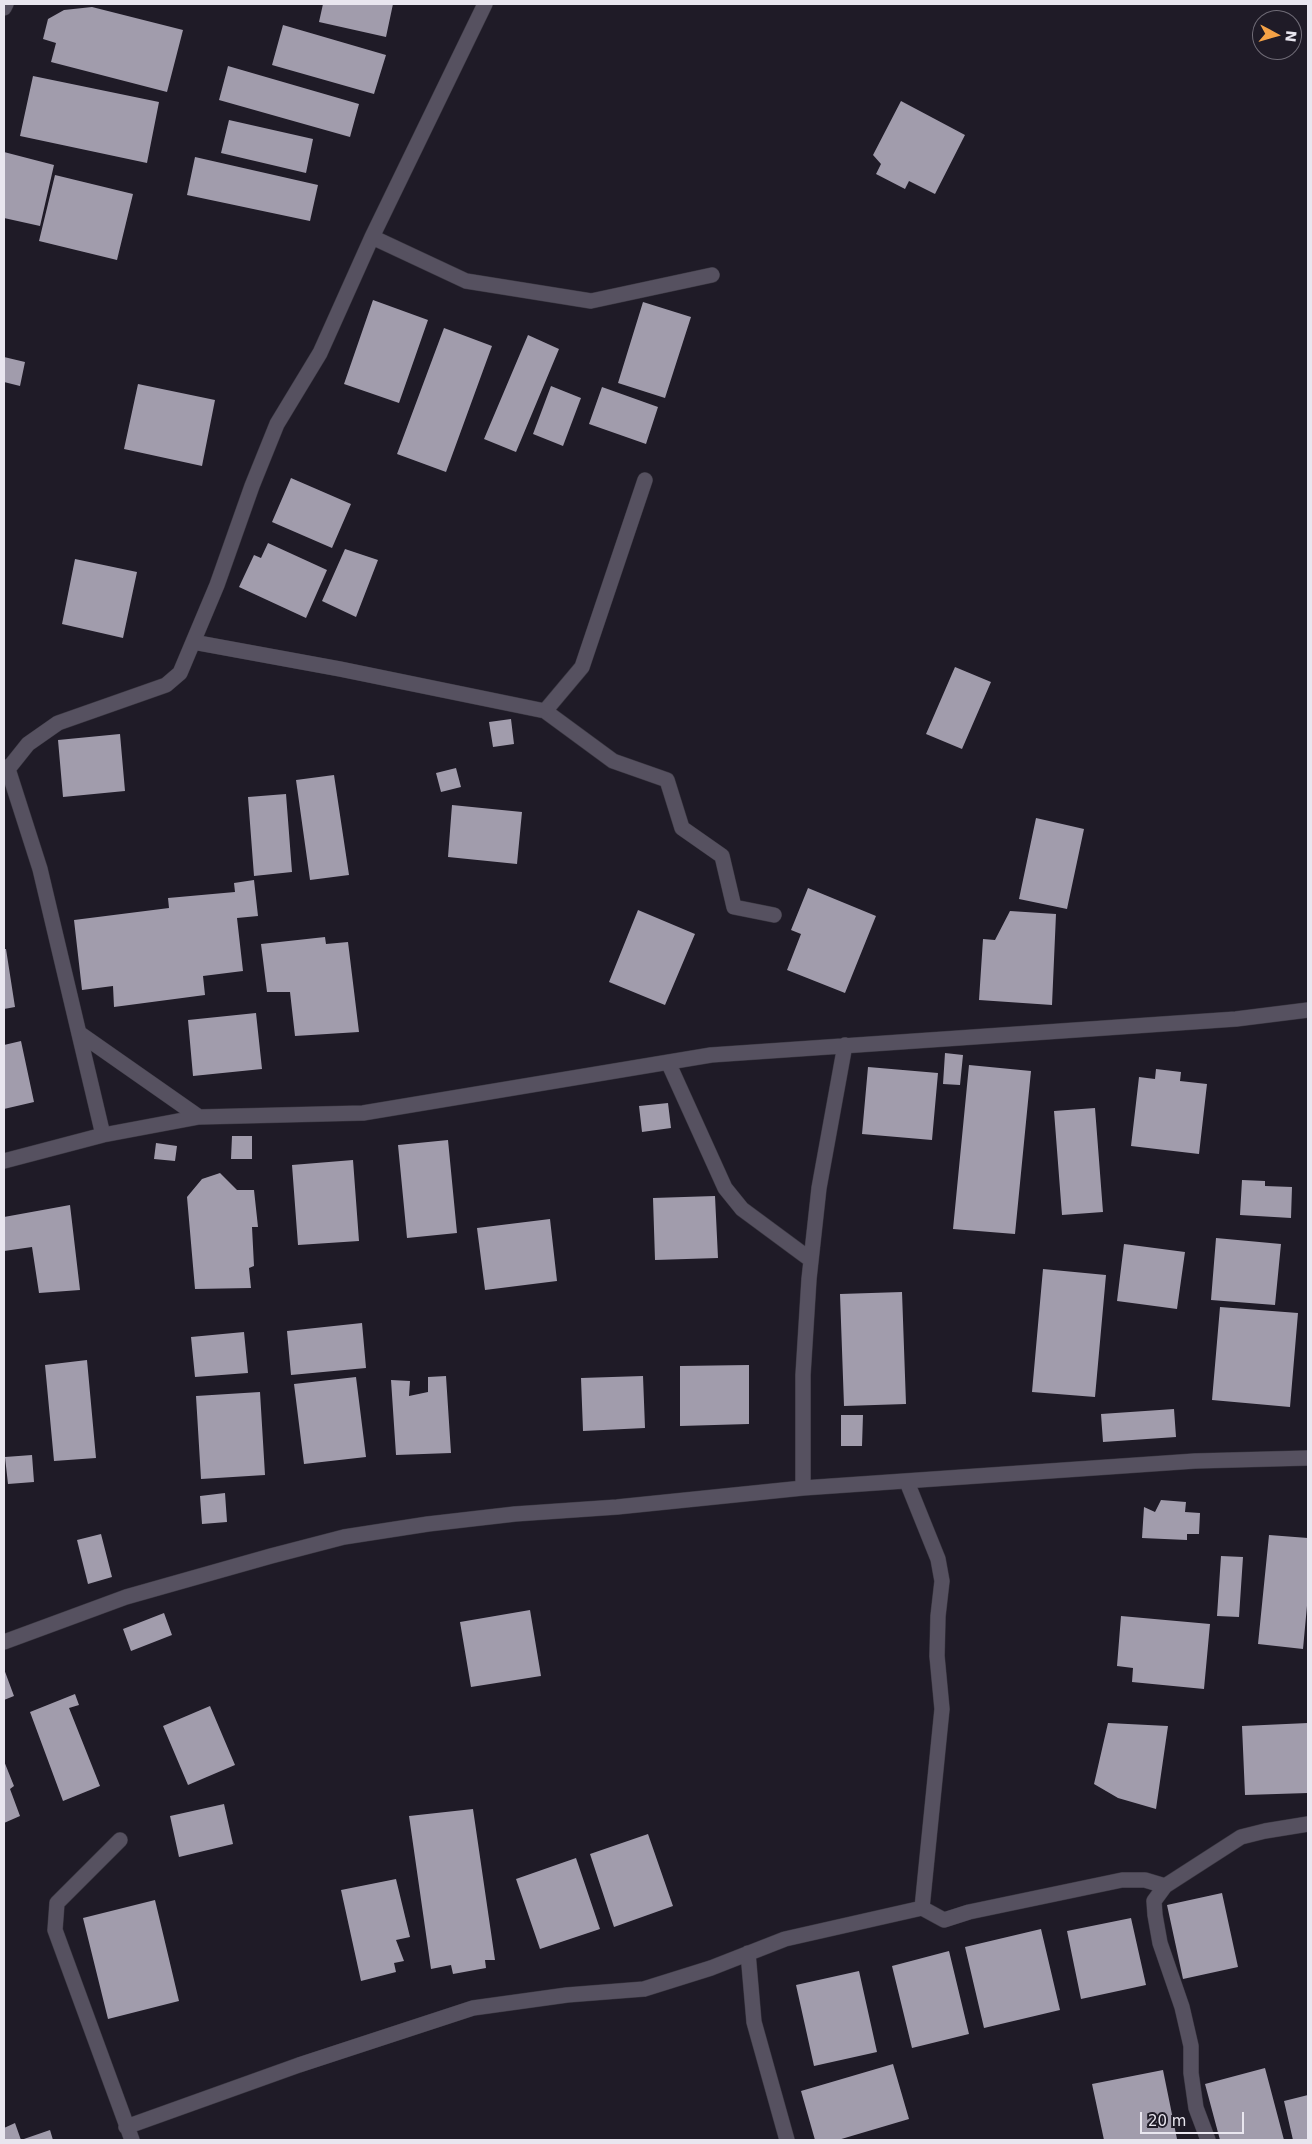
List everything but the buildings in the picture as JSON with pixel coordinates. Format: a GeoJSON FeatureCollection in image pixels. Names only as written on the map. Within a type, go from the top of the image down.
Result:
{"type":"FeatureCollection","features":[{"type":"Feature","properties":{"kind":"street"},"geometry":{"type":"LineString","coordinates":[[4,8],[6,4]]}},
{"type":"Feature","properties":{"kind":"street"},"geometry":{"type":"LineString","coordinates":[[103,1135],[40,869],[6,768],[28,744],[58,723],[166,685],[180,673],[217,585],[252,486],[278,424],[320,353],[372,237],[485,4]]}},
{"type":"Feature","properties":{"kind":"street"},"geometry":{"type":"LineString","coordinates":[[372,237],[466,281],[591,300],[712,275]]}},
{"type":"Feature","properties":{"kind":"street"},"geometry":{"type":"LineString","coordinates":[[545,711],[582,667],[646,480]]}},
{"type":"Feature","properties":{"kind":"street"},"geometry":{"type":"LineString","coordinates":[[193,642],[340,669],[545,711],[613,761],[667,780],[682,828],[722,856],[734,907],[774,915]]}},
{"type":"Feature","properties":{"kind":"street"},"geometry":{"type":"LineString","coordinates":[[4,1161],[103,1135],[199,1117],[364,1113],[710,1055],[1236,1019],[1308,1010]]}},
{"type":"Feature","properties":{"kind":"street"},"geometry":{"type":"LineString","coordinates":[[79,1033],[199,1117]]}},
{"type":"Feature","properties":{"kind":"street"},"geometry":{"type":"LineString","coordinates":[[802,1488],[803,1375],[818,1188],[845,1045]]}},
{"type":"Feature","properties":{"kind":"street"},"geometry":{"type":"LineString","coordinates":[[668,1062],[726,1188],[742,1209],[812,1260]]}},
{"type":"Feature","properties":{"kind":"street"},"geometry":{"type":"LineString","coordinates":[[4,1642],[126,1598],[344,1537],[515,1514],[617,1507],[802,1488],[1196,1461],[1308,1458]]}},
{"type":"Feature","properties":{"kind":"street"},"geometry":{"type":"LineString","coordinates":[[907,1482],[938,1559],[942,1581],[938,1616],[937,1656],[942,1709],[922,1908]]}},
{"type":"Feature","properties":{"kind":"street"},"geometry":{"type":"LineString","coordinates":[[1208,2140],[1196,2108],[1191,2073],[1191,2046],[1182,2007],[1160,1943],[1154,1901],[1165,1886],[1241,1837],[1308,1824]]}},
{"type":"Feature","properties":{"kind":"street"},"geometry":{"type":"LineString","coordinates":[[120,1840],[57,1903],[55,1930],[129,2134],[317,2058],[473,2008],[567,1995],[644,1989],[785,1939],[922,1908],[944,1920],[969,1912],[1122,1880],[1145,1880],[1165,1886]]}},
{"type":"Feature","properties":{"kind":"street"},"geometry":{"type":"LineString","coordinates":[[748,1953],[754,2022],[787,2140]]}}]}
